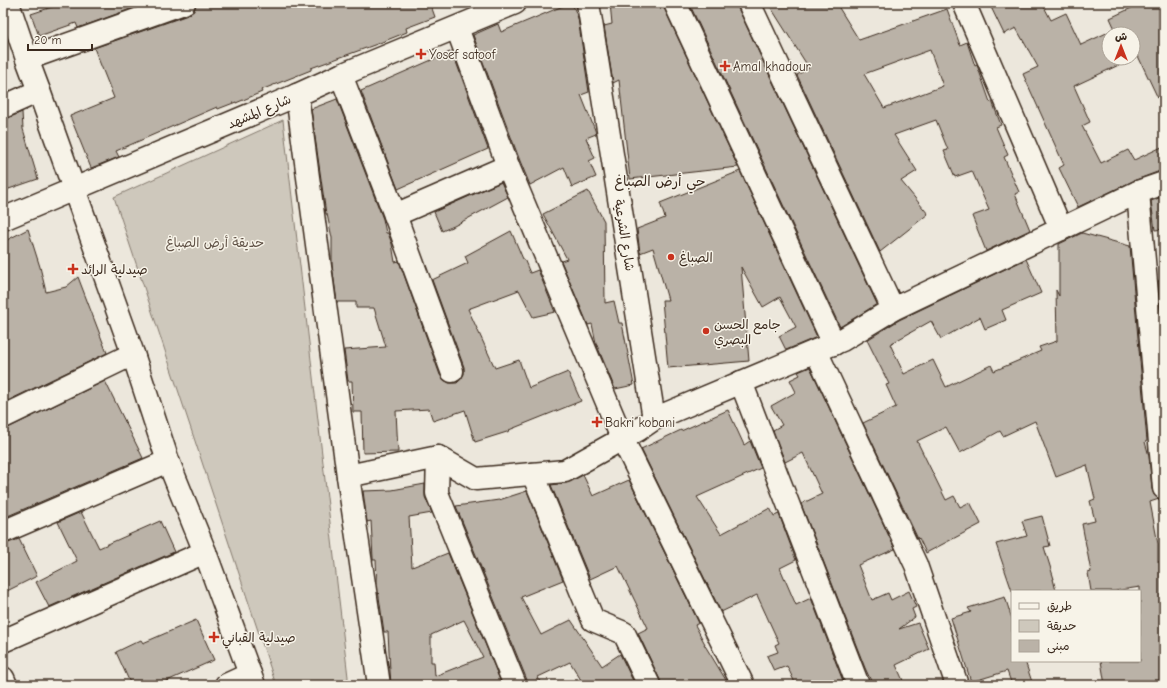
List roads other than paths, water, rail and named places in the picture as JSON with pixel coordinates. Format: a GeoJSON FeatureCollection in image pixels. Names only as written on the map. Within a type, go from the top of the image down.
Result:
{"type":"FeatureCollection","features":[{"type":"Feature","properties":{"kind":"street"},"geometry":{"type":"LineString","coordinates":[[8,3],[133,354],[168,461],[205,552],[252,680],[226,685]]}},
{"type":"Feature","properties":{"kind":"street"},"geometry":{"type":"LineString","coordinates":[[27,59],[184,3]]}},
{"type":"Feature","properties":{"kind":"street","name":"شارع المشهد"},"geometry":{"type":"LineString","coordinates":[[3,219],[341,75],[515,3]]}},
{"type":"Feature","properties":{"kind":"street","name":"شارع الشرعية"},"geometry":{"type":"LineString","coordinates":[[588,3],[654,419]]}},
{"type":"Feature","properties":{"kind":"street"},"geometry":{"type":"LineString","coordinates":[[675,3],[825,347],[916,565],[957,685]]}},
{"type":"Feature","properties":{"kind":"street"},"geometry":{"type":"LineString","coordinates":[[749,3],[893,309]]}},
{"type":"Feature","properties":{"kind":"street"},"geometry":{"type":"LineString","coordinates":[[964,3],[1060,229]]}},
{"type":"Feature","properties":{"kind":"street"},"geometry":{"type":"LineString","coordinates":[[457,28],[508,166],[622,438],[743,685]]}},
{"type":"Feature","properties":{"kind":"street"},"geometry":{"type":"LineString","coordinates":[[341,75],[396,215],[452,371]]}},
{"type":"Feature","properties":{"kind":"street"},"geometry":{"type":"LineString","coordinates":[[3,107],[39,91]]}},
{"type":"Feature","properties":{"kind":"street"},"geometry":{"type":"LineString","coordinates":[[297,95],[348,476],[379,685]]}},
{"type":"Feature","properties":{"kind":"street"},"geometry":{"type":"LineString","coordinates":[[396,215],[508,166]]}},
{"type":"Feature","properties":{"kind":"street"},"geometry":{"type":"LineString","coordinates":[[348,476],[438,457],[476,479],[565,471],[638,430],[654,419],[842,340],[893,309],[1138,192],[1164,183]]}},
{"type":"Feature","properties":{"kind":"street"},"geometry":{"type":"LineString","coordinates":[[1138,192],[1164,488]]}},
{"type":"Feature","properties":{"kind":"street"},"geometry":{"type":"LineString","coordinates":[[3,417],[133,354]]}},
{"type":"Feature","properties":{"kind":"street"},"geometry":{"type":"LineString","coordinates":[[741,382],[858,685]]}},
{"type":"Feature","properties":{"kind":"street"},"geometry":{"type":"LineString","coordinates":[[438,457],[437,493],[515,685]]}},
{"type":"Feature","properties":{"kind":"street"},"geometry":{"type":"LineString","coordinates":[[3,532],[168,461]]}},
{"type":"Feature","properties":{"kind":"street"},"geometry":{"type":"LineString","coordinates":[[533,474],[593,620],[624,633],[649,685]]}},
{"type":"Feature","properties":{"kind":"street"},"geometry":{"type":"LineString","coordinates":[[3,641],[205,552]]}},
{"type":"Feature","properties":{"kind":"street"},"geometry":{"type":"LineString","coordinates":[[3,678],[6,685]]}},
{"type":"Feature","properties":{"kind":"place","name":"Yosef satoof"},"geometry":{"type":"Point","coordinates":[421,54]}},
{"type":"Feature","properties":{"kind":"place","name":"Amal khadour"},"geometry":{"type":"Point","coordinates":[725,66]}},
{"type":"Feature","properties":{"kind":"place","name":"الصباغ"},"geometry":{"type":"Point","coordinates":[671,257]}},
{"type":"Feature","properties":{"kind":"place","name":"صيدلية الرائد"},"geometry":{"type":"Point","coordinates":[73,269]}},
{"type":"Feature","properties":{"kind":"place","name":"جامع الحسن البصري"},"geometry":{"type":"Point","coordinates":[706,331]}},
{"type":"Feature","properties":{"kind":"place","name":"Bakri kobani"},"geometry":{"type":"Point","coordinates":[597,422]}},
{"type":"Feature","properties":{"kind":"place","name":"صيدلية القباني"},"geometry":{"type":"Point","coordinates":[214,637]}},
{"type":"Feature","properties":{"kind":"district","name":"حي أرض الصباغ"},"geometry":{"type":"Point","coordinates":[660,181]}},
{"type":"Feature","properties":{"kind":"park label","name":"حديقة أرض الصباغ"},"geometry":{"type":"Point","coordinates":[215,242]}}]}
